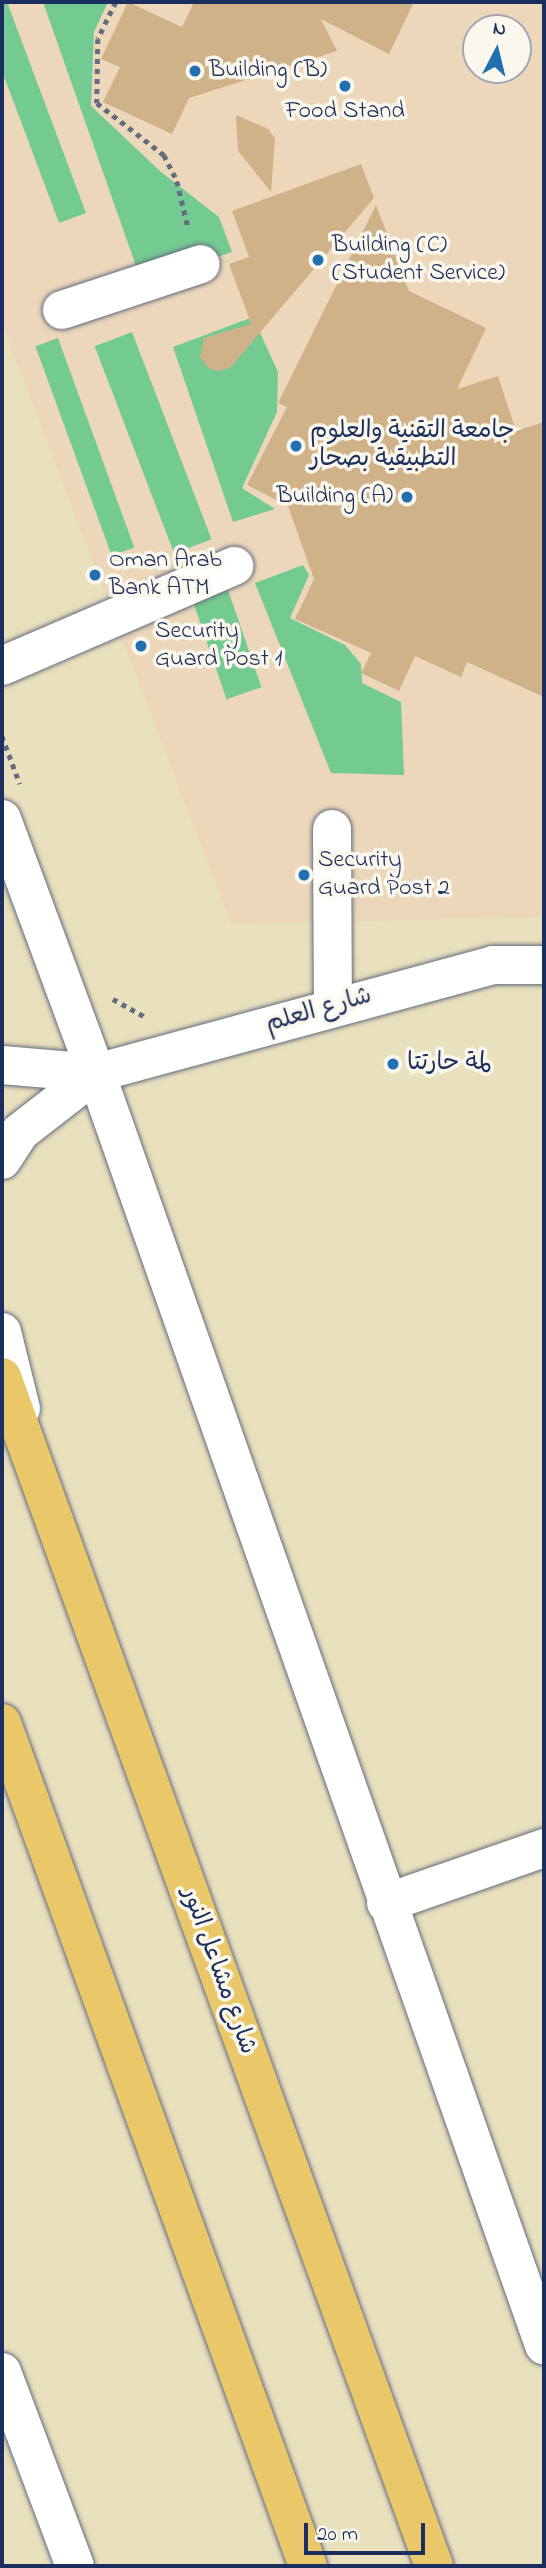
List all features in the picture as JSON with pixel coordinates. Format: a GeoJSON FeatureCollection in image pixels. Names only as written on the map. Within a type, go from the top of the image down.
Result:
{"type":"FeatureCollection","features":[{"type":"Feature","properties":{"kind":"highway","name":"شارع مشاعل النور"},"geometry":{"type":"LineString","coordinates":[[2,1377],[434,2566]]}},
{"type":"Feature","properties":{"kind":"highway"},"geometry":{"type":"LineString","coordinates":[[2,1723],[308,2566]]}},
{"type":"Feature","properties":{"kind":"street"},"geometry":{"type":"LineString","coordinates":[[62,310],[199,264]]}},
{"type":"Feature","properties":{"kind":"street"},"geometry":{"type":"LineString","coordinates":[[2,666],[234,566]]}},
{"type":"Feature","properties":{"kind":"street"},"geometry":{"type":"LineString","coordinates":[[13,807],[96,1073],[386,1903],[544,2345]]}},
{"type":"Feature","properties":{"kind":"street"},"geometry":{"type":"LineString","coordinates":[[332,829],[333,1007]]}},
{"type":"Feature","properties":{"kind":"street","name":"شارع العلم"},"geometry":{"type":"LineString","coordinates":[[96,1073],[493,965],[544,965]]}},
{"type":"Feature","properties":{"kind":"street"},"geometry":{"type":"LineString","coordinates":[[2,1065],[96,1073]]}},
{"type":"Feature","properties":{"kind":"street"},"geometry":{"type":"LineString","coordinates":[[2,1160],[20,1132],[96,1073]]}},
{"type":"Feature","properties":{"kind":"street"},"geometry":{"type":"LineString","coordinates":[[2,1332],[38,1475]]}},
{"type":"Feature","properties":{"kind":"street"},"geometry":{"type":"LineString","coordinates":[[386,1903],[544,1848]]}},
{"type":"Feature","properties":{"kind":"street"},"geometry":{"type":"LineString","coordinates":[[2,2372],[75,2566]]}},
{"type":"Feature","properties":{"kind":"path"},"geometry":{"type":"LineString","coordinates":[[116,2],[98,39],[97,103],[153,145],[171,167],[199,264]]}},
{"type":"Feature","properties":{"kind":"path"},"geometry":{"type":"LineString","coordinates":[[2,736],[13,807]]}},
{"type":"Feature","properties":{"kind":"path"},"geometry":{"type":"LineString","coordinates":[[108,994],[122,1006],[156,1019]]}},
{"type":"Feature","properties":{"kind":"shaded area","name":"جامعة التقنية والعلوم التطبيقية بصحار"},"geometry":{"type":"Polygon","coordinates":[[[2,2],[544,2],[544,917],[231,924],[2,324],[2,2]]]}},
{"type":"Feature","properties":{"kind":"green space"},"geometry":{"type":"Polygon","coordinates":[[[2,2],[7,2],[86,213],[59,223],[2,71],[2,2]]]}},
{"type":"Feature","properties":{"kind":"green space"},"geometry":{"type":"Polygon","coordinates":[[[43,2],[108,2],[94,32],[91,106],[161,172],[219,217],[232,252],[142,283],[43,2]]]}},
{"type":"Feature","properties":{"kind":"green space"},"geometry":{"type":"Polygon","coordinates":[[[253,317],[278,372],[277,412],[242,488],[275,509],[233,522],[173,347],[253,317]]]}},
{"type":"Feature","properties":{"kind":"green space"},"geometry":{"type":"Polygon","coordinates":[[[132,332],[212,539],[174,554],[95,346],[132,332]]]}},
{"type":"Feature","properties":{"kind":"green space"},"geometry":{"type":"Polygon","coordinates":[[[58,338],[134,548],[112,556],[35,346],[58,338]]]}},
{"type":"Feature","properties":{"kind":"green space"},"geometry":{"type":"Polygon","coordinates":[[[303,565],[309,575],[290,618],[345,645],[361,664],[362,683],[401,702],[404,775],[331,773],[255,583],[303,565]]]}},
{"type":"Feature","properties":{"kind":"green space"},"geometry":{"type":"Polygon","coordinates":[[[227,587],[262,687],[227,699],[192,599],[227,587]]]}},
{"type":"Feature","properties":{"kind":"building","name":"Building (B)"},"geometry":{"type":"Polygon","coordinates":[[[128,2],[182,27],[194,2],[414,2],[389,54],[321,19],[337,51],[189,98],[172,134],[103,102],[120,67],[101,59],[128,2]]]}},
{"type":"Feature","properties":{"kind":"building"},"geometry":{"type":"Polygon","coordinates":[[[236,115],[268,129],[275,138],[271,192],[238,151],[236,115]]]}},
{"type":"Feature","properties":{"kind":"building"},"geometry":{"type":"Polygon","coordinates":[[[361,164],[374,198],[231,367],[219,371],[208,368],[200,357],[204,338],[251,324],[229,264],[249,257],[232,211],[361,164]]]}},
{"type":"Feature","properties":{"kind":"building","name":"Building (A)"},"geometry":{"type":"Polygon","coordinates":[[[376,205],[409,291],[486,328],[457,389],[498,376],[516,431],[544,422],[544,697],[467,662],[461,677],[415,656],[399,691],[361,673],[371,653],[295,619],[314,579],[288,506],[247,485],[287,407],[278,403],[376,205]]]}},
{"type":"Feature","properties":{"kind":"place","name":"Building (B)"},"geometry":{"type":"Point","coordinates":[195,71]}},
{"type":"Feature","properties":{"kind":"place","name":"Food Stand"},"geometry":{"type":"Point","coordinates":[345,86]}},
{"type":"Feature","properties":{"kind":"place","name":"Building (C) (Student Service)"},"geometry":{"type":"Point","coordinates":[318,260]}},
{"type":"Feature","properties":{"kind":"place","name":"جامعة التقنية والعلوم التطبيقية بصحار"},"geometry":{"type":"Point","coordinates":[296,446]}},
{"type":"Feature","properties":{"kind":"place","name":"Building (A)"},"geometry":{"type":"Point","coordinates":[407,497]}},
{"type":"Feature","properties":{"kind":"place","name":"Oman Arab Bank ATM"},"geometry":{"type":"Point","coordinates":[95,575]}},
{"type":"Feature","properties":{"kind":"place","name":"Security Guard Post 1"},"geometry":{"type":"Point","coordinates":[141,646]}},
{"type":"Feature","properties":{"kind":"place","name":"Security Guard Post 2"},"geometry":{"type":"Point","coordinates":[304,875]}},
{"type":"Feature","properties":{"kind":"place","name":"لمة حارتتا"},"geometry":{"type":"Point","coordinates":[393,1064]}}]}
